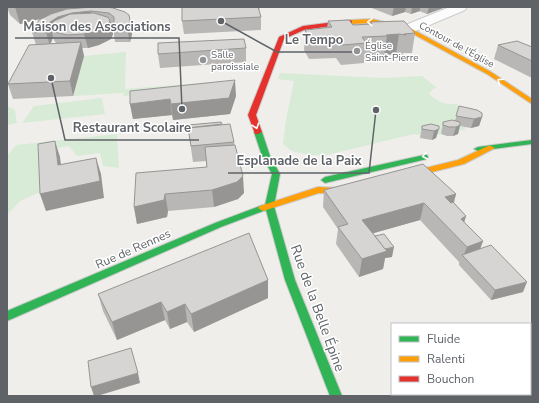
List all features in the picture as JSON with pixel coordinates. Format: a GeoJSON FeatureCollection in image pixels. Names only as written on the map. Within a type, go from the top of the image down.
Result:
{"type":"FeatureCollection","features":[{"type":"Feature","properties":{"kind":"street"},"geometry":{"type":"LineString","coordinates":[[408,29],[461,7]]}},
{"type":"Feature","properties":{"kind":"street","name":"Contour de l'Église"},"geometry":{"type":"LineString","coordinates":[[269,206],[276,174],[266,156],[252,114],[281,38],[303,28],[339,19],[372,21],[408,29],[484,70],[532,102]]}},
{"type":"Feature","properties":{"kind":"street"},"geometry":{"type":"LineString","coordinates":[[464,150],[532,142]]}},
{"type":"Feature","properties":{"kind":"street"},"geometry":{"type":"LineString","coordinates":[[393,178],[462,162],[491,148]]}},
{"type":"Feature","properties":{"kind":"street"},"geometry":{"type":"LineString","coordinates":[[318,190],[326,179],[394,162],[436,154]]}},
{"type":"Feature","properties":{"kind":"street"},"geometry":{"type":"LineString","coordinates":[[318,190],[339,191],[362,186]]}},
{"type":"Feature","properties":{"kind":"street","name":"Rue de Rennes"},"geometry":{"type":"LineString","coordinates":[[7,316],[218,225],[318,190]]}},
{"type":"Feature","properties":{"kind":"street","name":"Rue de la Belle Épine"},"geometry":{"type":"LineString","coordinates":[[269,206],[290,280],[336,396]]}},
{"type":"Feature","properties":{"kind":"green space"},"geometry":{"type":"Polygon","coordinates":[[[126,52],[125,89],[214,82],[216,88],[123,96],[124,93],[73,96],[84,56],[126,52]]]}},
{"type":"Feature","properties":{"kind":"green space"},"geometry":{"type":"Polygon","coordinates":[[[280,73],[382,78],[422,76],[437,88],[433,89],[429,94],[432,97],[445,103],[457,104],[472,116],[464,130],[441,131],[441,134],[438,135],[428,133],[414,134],[327,155],[308,155],[292,151],[283,144],[294,81],[278,79],[280,73]]]}},
{"type":"Feature","properties":{"kind":"green space"},"geometry":{"type":"Polygon","coordinates":[[[102,98],[105,114],[22,123],[34,106],[102,98]]]}},
{"type":"Feature","properties":{"kind":"green space"},"geometry":{"type":"Polygon","coordinates":[[[7,106],[15,110],[17,123],[7,125],[7,106]]]}},
{"type":"Feature","properties":{"kind":"green space"},"geometry":{"type":"Polygon","coordinates":[[[117,134],[119,168],[103,166],[100,153],[77,156],[69,146],[43,150],[45,190],[20,201],[7,215],[7,156],[16,145],[117,134]]]}},
{"type":"Feature","properties":{"kind":"building"},"geometry":{"type":"Polygon","coordinates":[[[107,7],[125,12],[129,15],[130,20],[127,29],[112,28],[114,17],[109,13],[91,11],[72,13],[58,17],[50,22],[46,32],[32,32],[39,20],[51,14],[67,9],[107,7]]]}},
{"type":"Feature","properties":{"kind":"building"},"geometry":{"type":"Polygon","coordinates":[[[182,7],[258,7],[261,17],[182,21],[182,7]]]}},
{"type":"Feature","properties":{"kind":"building"},"geometry":{"type":"Polygon","coordinates":[[[94,13],[107,17],[110,20],[108,26],[96,32],[67,35],[55,32],[51,26],[54,21],[70,14],[94,13]]]}},
{"type":"Feature","properties":{"kind":"building"},"geometry":{"type":"Polygon","coordinates":[[[349,20],[353,25],[372,24],[371,22],[404,21],[415,33],[404,34],[406,35],[399,34],[362,37],[366,43],[343,45],[338,38],[310,39],[305,30],[332,27],[328,21],[349,20]]]}},
{"type":"Feature","properties":{"kind":"building"},"geometry":{"type":"Polygon","coordinates":[[[244,39],[246,48],[158,54],[158,43],[244,39]]]}},
{"type":"Feature","properties":{"kind":"building"},"geometry":{"type":"Polygon","coordinates":[[[517,41],[532,47],[532,61],[498,45],[517,41]]]}},
{"type":"Feature","properties":{"kind":"building"},"geometry":{"type":"Polygon","coordinates":[[[81,42],[70,81],[8,84],[29,45],[81,42]]]}},
{"type":"Feature","properties":{"kind":"building"},"geometry":{"type":"Polygon","coordinates":[[[235,80],[229,98],[171,104],[170,99],[130,104],[130,91],[235,80]]]}},
{"type":"Feature","properties":{"kind":"building"},"geometry":{"type":"Polygon","coordinates":[[[459,106],[477,110],[482,113],[482,117],[474,119],[456,116],[459,106]]]}},
{"type":"Feature","properties":{"kind":"building"},"geometry":{"type":"Polygon","coordinates":[[[452,120],[460,122],[460,125],[456,127],[449,127],[443,125],[443,122],[452,120]]]}},
{"type":"Feature","properties":{"kind":"building"},"geometry":{"type":"Polygon","coordinates":[[[221,122],[222,124],[188,128],[188,125],[221,122]]]}},
{"type":"Feature","properties":{"kind":"building"},"geometry":{"type":"Polygon","coordinates":[[[230,124],[234,142],[191,146],[188,128],[230,124]]]}},
{"type":"Feature","properties":{"kind":"building"},"geometry":{"type":"Polygon","coordinates":[[[431,124],[439,126],[439,129],[434,131],[422,129],[422,126],[431,124]]]}},
{"type":"Feature","properties":{"kind":"building"},"geometry":{"type":"Polygon","coordinates":[[[55,141],[58,165],[96,158],[100,181],[40,194],[38,144],[55,141]]]}},
{"type":"Feature","properties":{"kind":"building"},"geometry":{"type":"Polygon","coordinates":[[[235,145],[243,176],[237,182],[212,190],[165,194],[164,200],[134,207],[136,173],[207,167],[205,147],[235,145]]]}},
{"type":"Feature","properties":{"kind":"building"},"geometry":{"type":"Polygon","coordinates":[[[423,164],[456,194],[445,197],[451,203],[453,202],[466,216],[461,219],[483,241],[467,247],[424,203],[362,220],[387,251],[362,259],[338,227],[348,224],[324,190],[423,164]]]}},
{"type":"Feature","properties":{"kind":"building"},"geometry":{"type":"Polygon","coordinates":[[[249,233],[268,280],[191,314],[185,304],[167,312],[161,302],[112,322],[98,294],[249,233]]]}},
{"type":"Feature","properties":{"kind":"building"},"geometry":{"type":"Polygon","coordinates":[[[384,234],[394,247],[385,249],[375,236],[384,234]]]}},
{"type":"Feature","properties":{"kind":"building"},"geometry":{"type":"Polygon","coordinates":[[[491,245],[527,282],[495,290],[462,255],[491,245]]]}},
{"type":"Feature","properties":{"kind":"building"},"geometry":{"type":"Polygon","coordinates":[[[131,348],[138,373],[91,387],[88,361],[131,348]]]}},
{"type":"Feature","properties":{"kind":"building"},"geometry":{"type":"Polygon","coordinates":[[[444,395],[482,395],[478,396],[444,395]]]}},
{"type":"Feature","properties":{"kind":"traffic: fast"},"geometry":{"type":"LineString","coordinates":[[258,132],[266,156],[276,174],[269,206],[290,280],[336,396]]}},
{"type":"Feature","properties":{"kind":"traffic: fast"},"geometry":{"type":"LineString","coordinates":[[478,149],[532,142]]}},
{"type":"Feature","properties":{"kind":"traffic: fast"},"geometry":{"type":"LineString","coordinates":[[325,180],[424,157]]}},
{"type":"Feature","properties":{"kind":"traffic: fast"},"geometry":{"type":"LineString","coordinates":[[7,316],[218,225],[263,208]]}},
{"type":"Feature","properties":{"kind":"traffic: slow"},"geometry":{"type":"LineString","coordinates":[[350,22],[372,21],[408,29],[489,73],[532,102]]}},
{"type":"Feature","properties":{"kind":"traffic: slow"},"geometry":{"type":"LineString","coordinates":[[400,177],[461,162],[491,148]]}},
{"type":"Feature","properties":{"kind":"traffic: slow"},"geometry":{"type":"LineString","coordinates":[[263,208],[318,190],[339,191],[355,187]]}},
{"type":"Feature","properties":{"kind":"traffic: jam"},"geometry":{"type":"LineString","coordinates":[[258,132],[252,115],[281,38],[303,28],[350,22]]}},
{"type":"Feature","properties":{"kind":"place","name":"Le Tempo"},"geometry":{"type":"Point","coordinates":[221,21]}},
{"type":"Feature","properties":{"kind":"place","name":"Église Saint-Pierre"},"geometry":{"type":"Point","coordinates":[357,51]}},
{"type":"Feature","properties":{"kind":"place","name":"Salle paroissiale"},"geometry":{"type":"Point","coordinates":[203,60]}},
{"type":"Feature","properties":{"kind":"place","name":"Restaurant Scolaire"},"geometry":{"type":"Point","coordinates":[51,78]}},
{"type":"Feature","properties":{"kind":"place","name":"Maison des Associations"},"geometry":{"type":"Point","coordinates":[182,109]}},
{"type":"Feature","properties":{"kind":"place","name":"Esplanade de la Paix"},"geometry":{"type":"Point","coordinates":[376,110]}}]}
